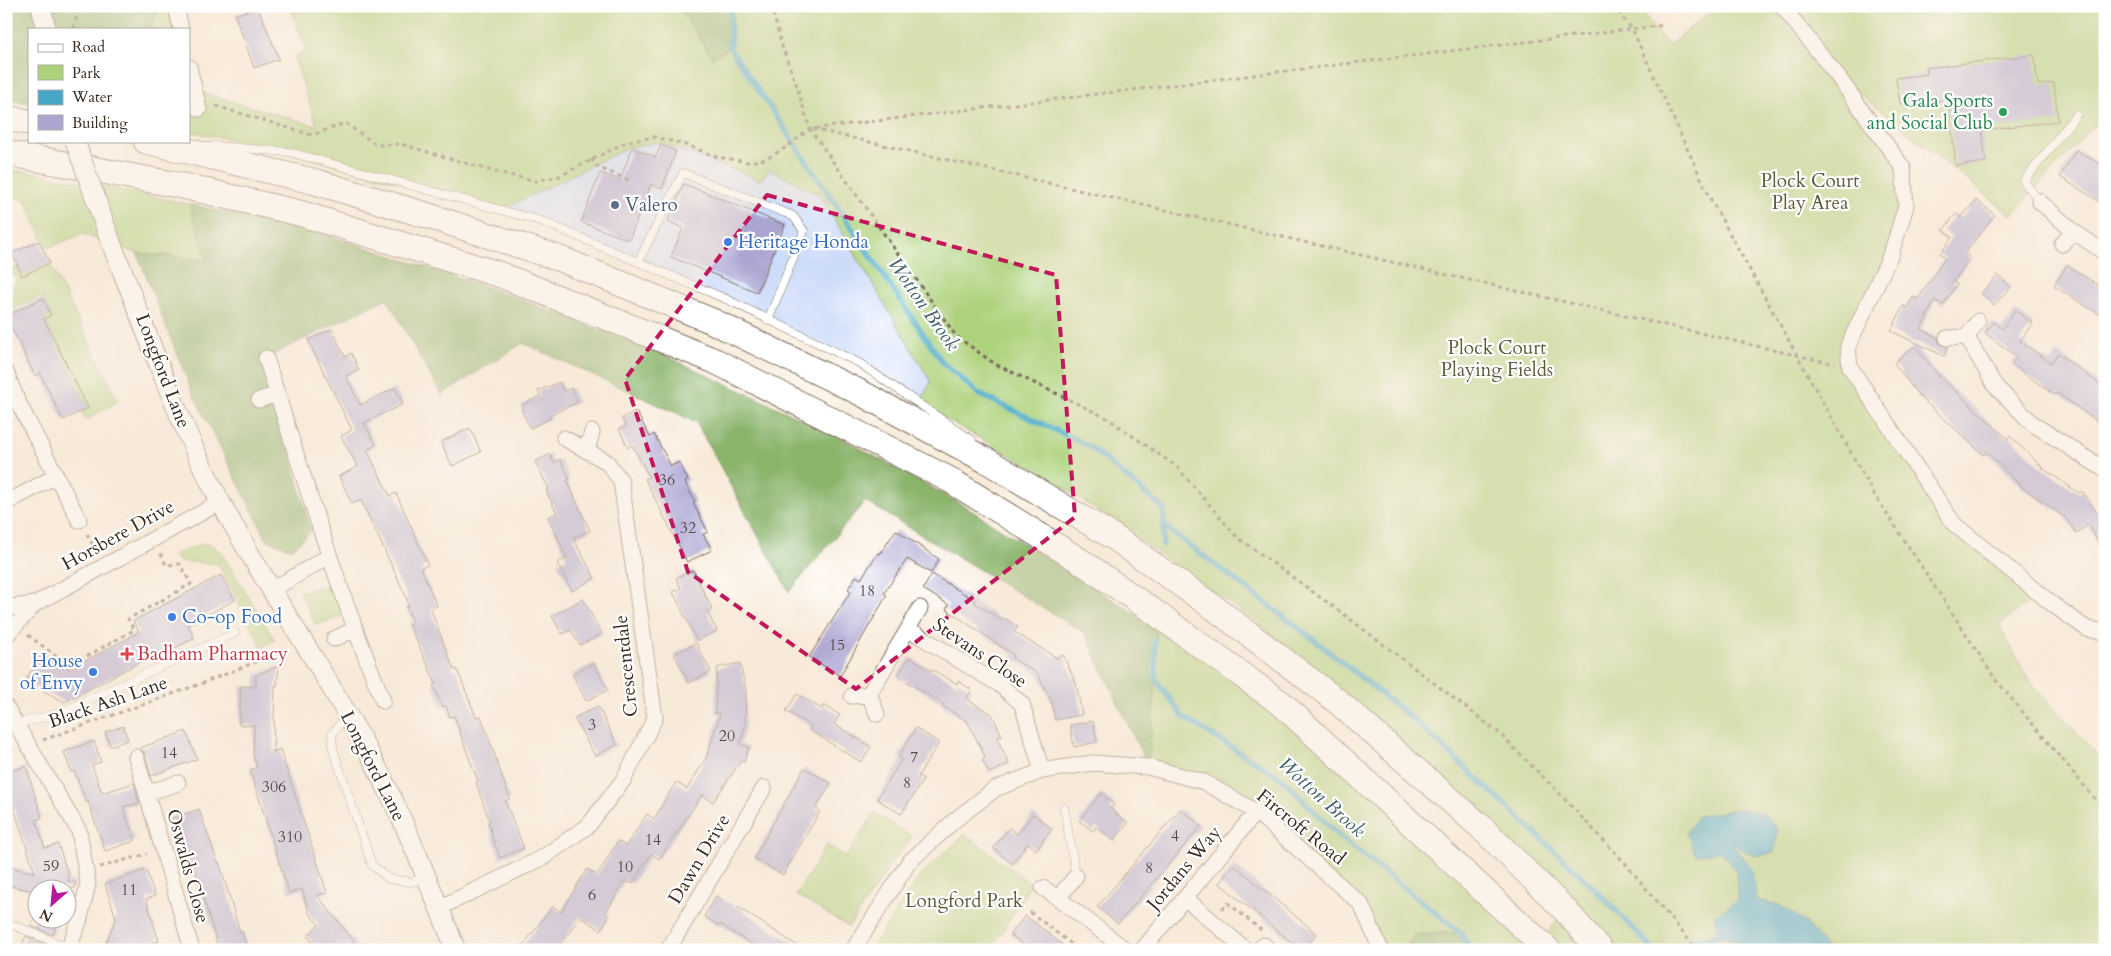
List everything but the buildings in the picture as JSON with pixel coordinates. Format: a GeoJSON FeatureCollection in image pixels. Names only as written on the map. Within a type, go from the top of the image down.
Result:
{"type":"FeatureCollection","features":[{"type":"Feature","properties":{"kind":"highway"},"geometry":{"type":"LineString","coordinates":[[6,118],[28,122]]}},
{"type":"Feature","properties":{"kind":"highway"},"geometry":{"type":"LineString","coordinates":[[150,142],[316,182],[558,258],[712,320],[860,392],[989,462],[1115,538],[1216,609],[1337,701],[1481,827],[1565,910],[1600,950]]}},
{"type":"Feature","properties":{"kind":"highway"},"geometry":{"type":"LineString","coordinates":[[6,153],[183,186],[299,213],[501,275],[715,361],[950,480],[1082,562],[1282,704],[1548,950]]}},
{"type":"Feature","properties":{"kind":"street"},"geometry":{"type":"LineString","coordinates":[[41,6],[46,28]]}},
{"type":"Feature","properties":{"kind":"street"},"geometry":{"type":"LineString","coordinates":[[176,6],[181,28]]}},
{"type":"Feature","properties":{"kind":"street"},"geometry":{"type":"LineString","coordinates":[[1782,6],[1836,74],[1903,168],[1906,206],[1892,254],[1848,346],[1850,368],[1954,524],[2052,604],[2087,629],[2105,632]]}},
{"type":"Feature","properties":{"kind":"street"},"geometry":{"type":"LineString","coordinates":[[190,71],[198,104]]}},
{"type":"Feature","properties":{"kind":"street","name":"Longford Lane"},"geometry":{"type":"LineString","coordinates":[[75,142],[112,245],[185,429],[221,502],[270,591],[347,714],[394,804],[428,876],[456,950]]}},
{"type":"Feature","properties":{"kind":"street"},"geometry":{"type":"LineString","coordinates":[[2039,201],[2073,231],[2105,253]]}},
{"type":"Feature","properties":{"kind":"street"},"geometry":{"type":"LineString","coordinates":[[2062,244],[2073,231]]}},
{"type":"Feature","properties":{"kind":"street"},"geometry":{"type":"LineString","coordinates":[[1967,337],[1978,321]]}},
{"type":"Feature","properties":{"kind":"street"},"geometry":{"type":"LineString","coordinates":[[1947,338],[1967,337]]}},
{"type":"Feature","properties":{"kind":"street"},"geometry":{"type":"LineString","coordinates":[[1967,337],[1995,386],[2033,424],[2105,470]]}},
{"type":"Feature","properties":{"kind":"street","name":"Longford Lane"},"geometry":{"type":"LineString","coordinates":[[266,358],[329,556],[354,629],[383,701]]}},
{"type":"Feature","properties":{"kind":"street"},"geometry":{"type":"LineString","coordinates":[[6,372],[12,405],[40,444],[79,520]]}},
{"type":"Feature","properties":{"kind":"street"},"geometry":{"type":"LineString","coordinates":[[259,400],[277,394]]}},
{"type":"Feature","properties":{"kind":"street"},"geometry":{"type":"LineString","coordinates":[[587,451],[592,432]]}},
{"type":"Feature","properties":{"kind":"street","name":"Crescentdale"},"geometry":{"type":"LineString","coordinates":[[439,908],[542,858],[588,826],[624,779],[655,718],[621,481],[607,462],[564,438]]}},
{"type":"Feature","properties":{"kind":"street"},"geometry":{"type":"LineString","coordinates":[[6,503],[56,476]]}},
{"type":"Feature","properties":{"kind":"street","name":"Horsbere Drive"},"geometry":{"type":"LineString","coordinates":[[11,631],[35,604],[221,502]]}},
{"type":"Feature","properties":{"kind":"street"},"geometry":{"type":"LineString","coordinates":[[270,591],[329,556]]}},
{"type":"Feature","properties":{"kind":"street","name":"Horsbere Drive"},"geometry":{"type":"LineString","coordinates":[[6,608],[35,604]]}},
{"type":"Feature","properties":{"kind":"street","name":"Stevans Close"},"geometry":{"type":"LineString","coordinates":[[869,694],[920,608]]}},
{"type":"Feature","properties":{"kind":"street"},"geometry":{"type":"LineString","coordinates":[[334,639],[354,629]]}},
{"type":"Feature","properties":{"kind":"street","name":"Stevans Close"},"geometry":{"type":"LineString","coordinates":[[908,629],[1000,685],[1022,704],[1042,771]]}},
{"type":"Feature","properties":{"kind":"street"},"geometry":{"type":"LineString","coordinates":[[852,696],[869,694],[877,714]]}},
{"type":"Feature","properties":{"kind":"street"},"geometry":{"type":"LineString","coordinates":[[6,707],[78,831],[88,884],[79,922],[68,949]]}},
{"type":"Feature","properties":{"kind":"street","name":"Oswalds Close"},"geometry":{"type":"LineString","coordinates":[[136,757],[192,950]]}},
{"type":"Feature","properties":{"kind":"street","name":"Fircroft Road"},"geometry":{"type":"LineString","coordinates":[[853,950],[909,862],[955,820],[995,789],[1042,771],[1093,764],[1148,767],[1204,782],[1256,812],[1361,904],[1381,950]]}},
{"type":"Feature","properties":{"kind":"street","name":"Oswalds Close"},"geometry":{"type":"LineString","coordinates":[[147,793],[178,783]]}},
{"type":"Feature","properties":{"kind":"street","name":"Dawn Drive"},"geometry":{"type":"LineString","coordinates":[[668,950],[764,788]]}},
{"type":"Feature","properties":{"kind":"street","name":"Jordans Way"},"geometry":{"type":"LineString","coordinates":[[1142,950],[1256,812]]}},
{"type":"Feature","properties":{"kind":"street"},"geometry":{"type":"LineString","coordinates":[[1058,898],[1076,876]]}},
{"type":"Feature","properties":{"kind":"street"},"geometry":{"type":"LineString","coordinates":[[1043,888],[1126,950]]}},
{"type":"Feature","properties":{"kind":"street"},"geometry":{"type":"LineString","coordinates":[[1185,898],[1246,950]]}},
{"type":"Feature","properties":{"kind":"street"},"geometry":{"type":"LineString","coordinates":[[1258,950],[1264,945],[1270,950]]}},
{"type":"Feature","properties":{"kind":"lane"},"geometry":{"type":"LineString","coordinates":[[2039,201],[2024,181],[2076,115]]}},
{"type":"Feature","properties":{"kind":"lane"},"geometry":{"type":"LineString","coordinates":[[167,142],[289,152],[541,221],[726,299],[859,363],[983,447]]}},
{"type":"Feature","properties":{"kind":"lane"},"geometry":{"type":"LineString","coordinates":[[638,262],[683,173],[793,216],[804,231],[768,320]]}},
{"type":"Feature","properties":{"kind":"lane"},"geometry":{"type":"LineString","coordinates":[[1000,458],[1115,538]]}},
{"type":"Feature","properties":{"kind":"lane"},"geometry":{"type":"LineString","coordinates":[[16,724],[57,714],[235,633]]}},
{"type":"Feature","properties":{"kind":"lane"},"geometry":{"type":"LineString","coordinates":[[347,714],[332,734],[333,749],[372,865],[388,879],[411,882],[428,876]]}},
{"type":"Feature","properties":{"kind":"lane"},"geometry":{"type":"LineString","coordinates":[[1064,808],[1076,876]]}},
{"type":"Feature","properties":{"kind":"lane"},"geometry":{"type":"LineString","coordinates":[[6,922],[68,949]]}},
{"type":"Feature","properties":{"kind":"path"},"geometry":{"type":"LineString","coordinates":[[74,28],[78,6]]}},
{"type":"Feature","properties":{"kind":"path"},"geometry":{"type":"LineString","coordinates":[[771,6],[782,49],[796,84],[810,128],[956,336],[995,364],[1107,418],[1177,466],[1237,537],[1346,616],[1498,732],[1625,863],[1697,950]]}},
{"type":"Feature","properties":{"kind":"path"},"geometry":{"type":"LineString","coordinates":[[1613,6],[1632,29],[1711,200],[1874,494],[1996,680],[2105,811]]}},
{"type":"Feature","properties":{"kind":"path"},"geometry":{"type":"LineString","coordinates":[[198,104],[312,135],[345,123],[377,145],[401,144],[492,172],[536,181],[560,176],[591,158],[626,142],[654,137],[683,144],[718,157],[748,162],[766,159],[785,148],[810,128],[1665,25]]}},
{"type":"Feature","properties":{"kind":"path"},"geometry":{"type":"LineString","coordinates":[[810,128],[1850,368]]}},
{"type":"Feature","properties":{"kind":"path"},"geometry":{"type":"LineString","coordinates":[[591,158],[599,168],[629,180],[630,176]]}},
{"type":"Feature","properties":{"kind":"path"},"geometry":{"type":"LineString","coordinates":[[79,520],[104,566]]}},
{"type":"Feature","properties":{"kind":"path"},"geometry":{"type":"LineString","coordinates":[[11,631],[69,666],[134,630],[128,619],[191,584],[180,564],[166,565],[163,558]]}},
{"type":"Feature","properties":{"kind":"path","name":"Black Ash Lane"},"geometry":{"type":"LineString","coordinates":[[6,753],[203,683],[302,643]]}},
{"type":"Feature","properties":{"kind":"path"},"geometry":{"type":"LineString","coordinates":[[85,871],[163,850]]}},
{"type":"Feature","properties":{"kind":"path"},"geometry":{"type":"LineString","coordinates":[[1212,921],[1228,903],[1263,932]]}},
{"type":"Feature","properties":{"kind":"path"},"geometry":{"type":"LineString","coordinates":[[1030,912],[1079,950]]}},
{"type":"Feature","properties":{"kind":"highlighted area"},"geometry":{"type":"Polygon","coordinates":[[[767,195],[1056,275],[1075,517],[856,689],[688,572],[625,379],[767,195]]]}},
{"type":"Feature","properties":{"kind":"shaded area"},"geometry":{"type":"Polygon","coordinates":[[[658,142],[761,179],[768,169],[820,195],[932,382],[919,404],[859,363],[726,299],[541,221],[501,210],[627,148],[658,142]]]}},
{"type":"Feature","properties":{"kind":"green space"},"geometry":{"type":"Polygon","coordinates":[[[6,6],[162,6],[150,28],[28,28],[28,103],[6,100],[6,6]]]}},
{"type":"Feature","properties":{"kind":"green space"},"geometry":{"type":"Polygon","coordinates":[[[162,6],[176,6],[181,28],[150,28],[162,6]]]}},
{"type":"Feature","properties":{"kind":"green space","name":"Plock Court Playing Fields"},"geometry":{"type":"Polygon","coordinates":[[[290,6],[679,6],[712,58],[731,6],[1636,6],[1669,45],[1717,6],[2105,6],[2105,122],[2100,119],[2011,215],[1838,76],[1903,168],[1906,206],[1848,346],[1850,367],[1954,524],[2040,594],[1999,625],[2035,688],[2105,763],[2105,950],[1471,950],[1459,932],[1414,935],[1405,950],[1381,950],[1361,904],[1256,812],[1204,782],[1148,767],[1156,680],[1157,614],[1282,704],[1541,942],[1565,910],[1337,701],[1259,624],[1049,477],[919,404],[931,382],[820,195],[769,169],[761,180],[658,142],[627,148],[501,210],[289,152],[190,131],[190,71],[195,91],[317,126],[294,57],[307,51],[290,6]]]}},
{"type":"Feature","properties":{"kind":"green space"},"geometry":{"type":"Polygon","coordinates":[[[679,6],[731,6],[730,48],[712,58],[679,6]]]}},
{"type":"Feature","properties":{"kind":"green space"},"geometry":{"type":"Polygon","coordinates":[[[6,170],[30,172],[189,204],[209,260],[137,253],[82,234],[47,248],[25,199],[6,196],[6,170]]]}},
{"type":"Feature","properties":{"kind":"green space"},"geometry":{"type":"Polygon","coordinates":[[[189,204],[328,235],[490,288],[651,349],[838,436],[961,504],[1156,627],[1156,680],[1148,767],[1085,633],[865,501],[789,592],[696,422],[523,343],[441,395],[387,298],[266,358],[311,532],[292,549],[267,540],[192,392],[137,253],[208,260],[189,204]]]}},
{"type":"Feature","properties":{"kind":"green space"},"geometry":{"type":"Polygon","coordinates":[[[50,263],[118,401],[86,420],[81,411],[88,407],[44,319],[51,315],[42,296],[14,309],[8,306],[15,292],[12,290],[18,278],[10,274],[13,269],[18,267],[22,276],[50,263]]]}},
{"type":"Feature","properties":{"kind":"green space"},"geometry":{"type":"Polygon","coordinates":[[[202,544],[211,545],[221,552],[275,640],[262,647],[218,564],[178,561],[173,555],[202,544]]]}},
{"type":"Feature","properties":{"kind":"green space"},"geometry":{"type":"Polygon","coordinates":[[[332,585],[343,616],[316,625],[300,592],[332,585]]]}},
{"type":"Feature","properties":{"kind":"green space"},"geometry":{"type":"Polygon","coordinates":[[[875,813],[912,837],[894,859],[849,927],[796,895],[827,845],[846,857],[875,813]]]}},
{"type":"Feature","properties":{"kind":"green space","name":"Longford Park"},"geometry":{"type":"Polygon","coordinates":[[[965,834],[1031,884],[991,950],[870,950],[920,876],[965,834]]]}},
{"type":"Feature","properties":{"kind":"green space"},"geometry":{"type":"Polygon","coordinates":[[[1460,932],[1471,950],[1405,950],[1414,935],[1460,932]]]}},
{"type":"Feature","properties":{"kind":"water"},"geometry":{"type":"Polygon","coordinates":[[[1738,809],[1763,813],[1778,830],[1774,853],[1754,856],[1731,843],[1752,869],[1757,900],[1780,905],[1806,923],[1828,950],[1749,950],[1747,946],[1719,935],[1714,915],[1737,901],[1736,870],[1720,852],[1695,855],[1686,834],[1698,816],[1738,809]]]}},
{"type":"Feature","properties":{"kind":"waterway","name":"Wotton Brook"},"geometry":{"type":"LineString","coordinates":[[731,6],[730,48],[943,363],[979,394],[1089,446],[1164,509],[1163,545]]}},
{"type":"Feature","properties":{"kind":"waterway"},"geometry":{"type":"LineString","coordinates":[[1164,526],[1317,642],[1415,721],[1587,881],[1654,950]]}},
{"type":"Feature","properties":{"kind":"waterway","name":"Wotton Brook"},"geometry":{"type":"LineString","coordinates":[[1155,640],[1156,680],[1183,717],[1281,778],[1339,836],[1460,932],[1471,950]]}},
{"type":"Feature","properties":{"kind":"waterway"},"geometry":{"type":"LineString","coordinates":[[1697,950],[1693,940],[1719,935]]}},
{"type":"Feature","properties":{"kind":"place","name":"Gala Sports and Social Club"},"geometry":{"type":"Point","coordinates":[2003,112]}},
{"type":"Feature","properties":{"kind":"place","name":"Valero"},"geometry":{"type":"Point","coordinates":[615,205]}},
{"type":"Feature","properties":{"kind":"place","name":"Heritage Honda"},"geometry":{"type":"Point","coordinates":[728,242]}},
{"type":"Feature","properties":{"kind":"place","name":"Co-op Food"},"geometry":{"type":"Point","coordinates":[172,617]}},
{"type":"Feature","properties":{"kind":"place","name":"Badham Pharmacy"},"geometry":{"type":"Point","coordinates":[127,654]}},
{"type":"Feature","properties":{"kind":"place","name":"House of Envy"},"geometry":{"type":"Point","coordinates":[93,672]}},
{"type":"Feature","properties":{"kind":"park label","name":"Plock Court Play Area"},"geometry":{"type":"Point","coordinates":[1810,192]}}]}
